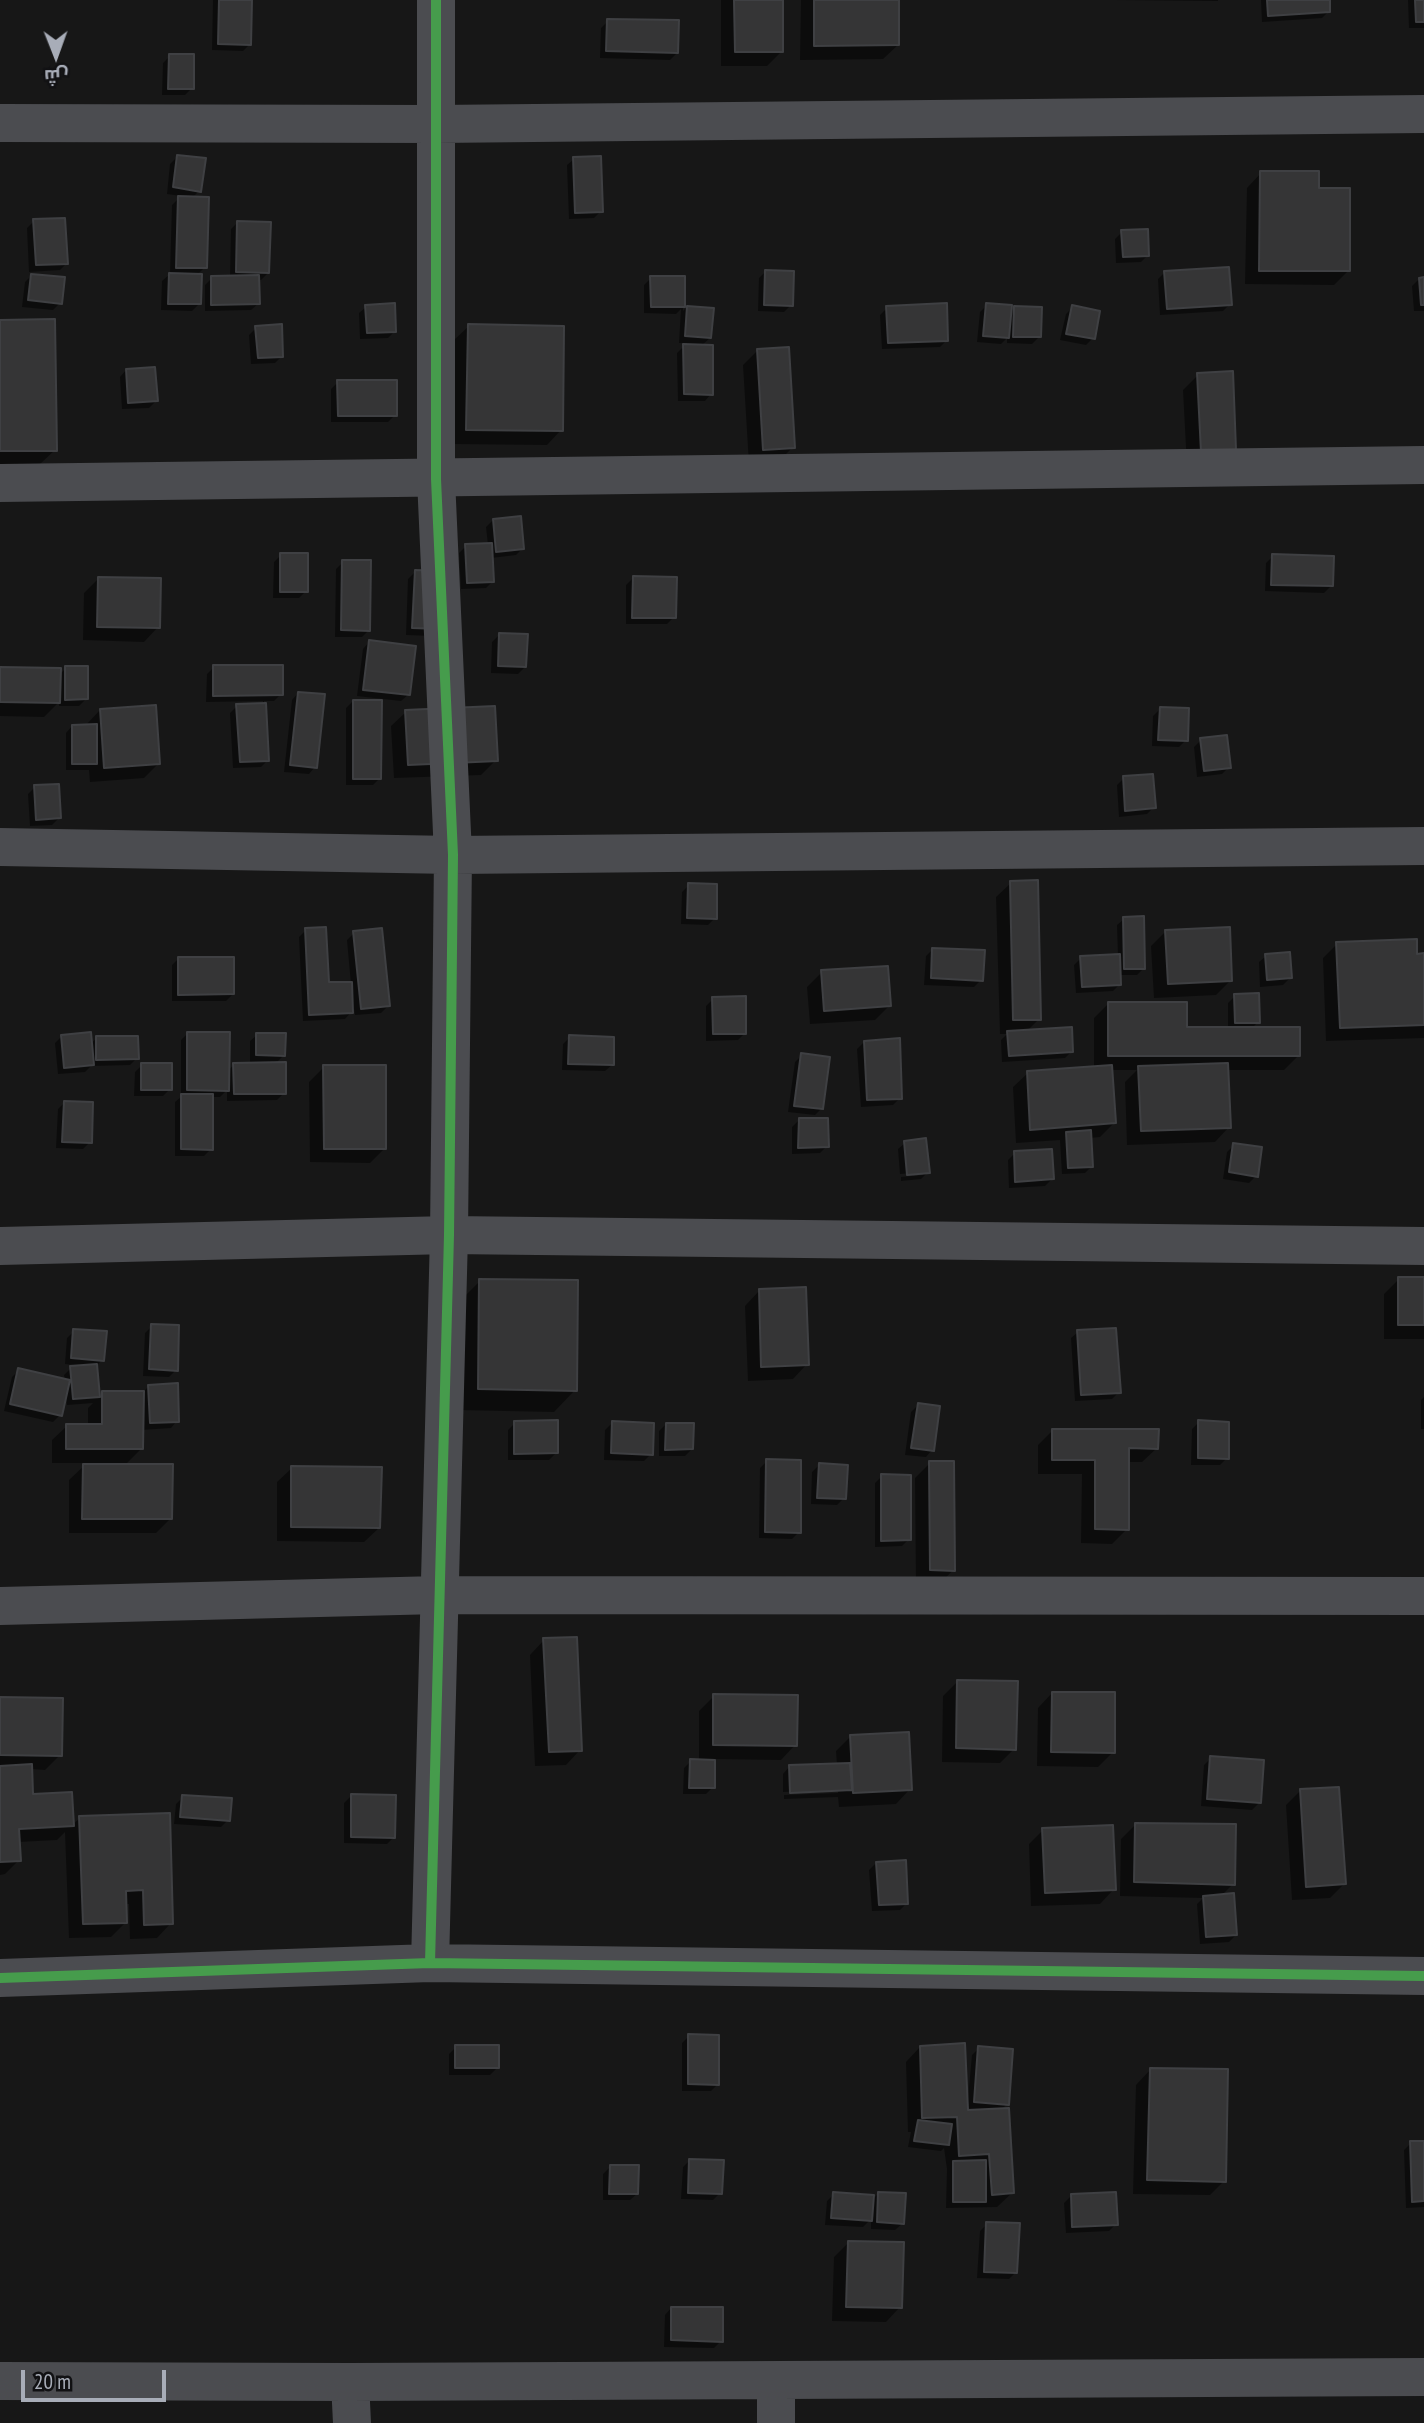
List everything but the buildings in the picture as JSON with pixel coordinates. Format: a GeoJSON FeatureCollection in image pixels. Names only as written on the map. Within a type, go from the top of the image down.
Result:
{"type":"FeatureCollection","features":[{"type":"Feature","properties":{"kind":"street"},"geometry":{"type":"LineString","coordinates":[[430,1963],[449,1235],[453,855],[436,479],[436,0]]}},
{"type":"Feature","properties":{"kind":"street"},"geometry":{"type":"LineString","coordinates":[[0,123],[436,124],[1424,114]]}},
{"type":"Feature","properties":{"kind":"street"},"geometry":{"type":"LineString","coordinates":[[0,483],[1424,465]]}},
{"type":"Feature","properties":{"kind":"street"},"geometry":{"type":"LineString","coordinates":[[0,847],[453,855],[1424,846]]}},
{"type":"Feature","properties":{"kind":"street"},"geometry":{"type":"LineString","coordinates":[[0,1246],[449,1235],[1424,1246]]}},
{"type":"Feature","properties":{"kind":"street"},"geometry":{"type":"LineString","coordinates":[[0,1606],[439,1595],[1424,1596]]}},
{"type":"Feature","properties":{"kind":"street"},"geometry":{"type":"LineString","coordinates":[[0,1978],[430,1963],[1424,1976]]}},
{"type":"Feature","properties":{"kind":"street"},"geometry":{"type":"LineString","coordinates":[[0,2381],[776,2381],[1424,2377]]}},
{"type":"Feature","properties":{"kind":"street"},"geometry":{"type":"LineString","coordinates":[[776,2381],[776,2423]]}},
{"type":"Feature","properties":{"kind":"street"},"geometry":{"type":"LineString","coordinates":[[350,2382],[352,2423]]}},
{"type":"Feature","properties":{"kind":"cycle path"},"geometry":{"type":"LineString","coordinates":[[430,1963],[449,1235],[453,855],[436,479],[436,0]]}},
{"type":"Feature","properties":{"kind":"cycle path"},"geometry":{"type":"LineString","coordinates":[[0,1978],[430,1963],[1424,1976]]}}]}
